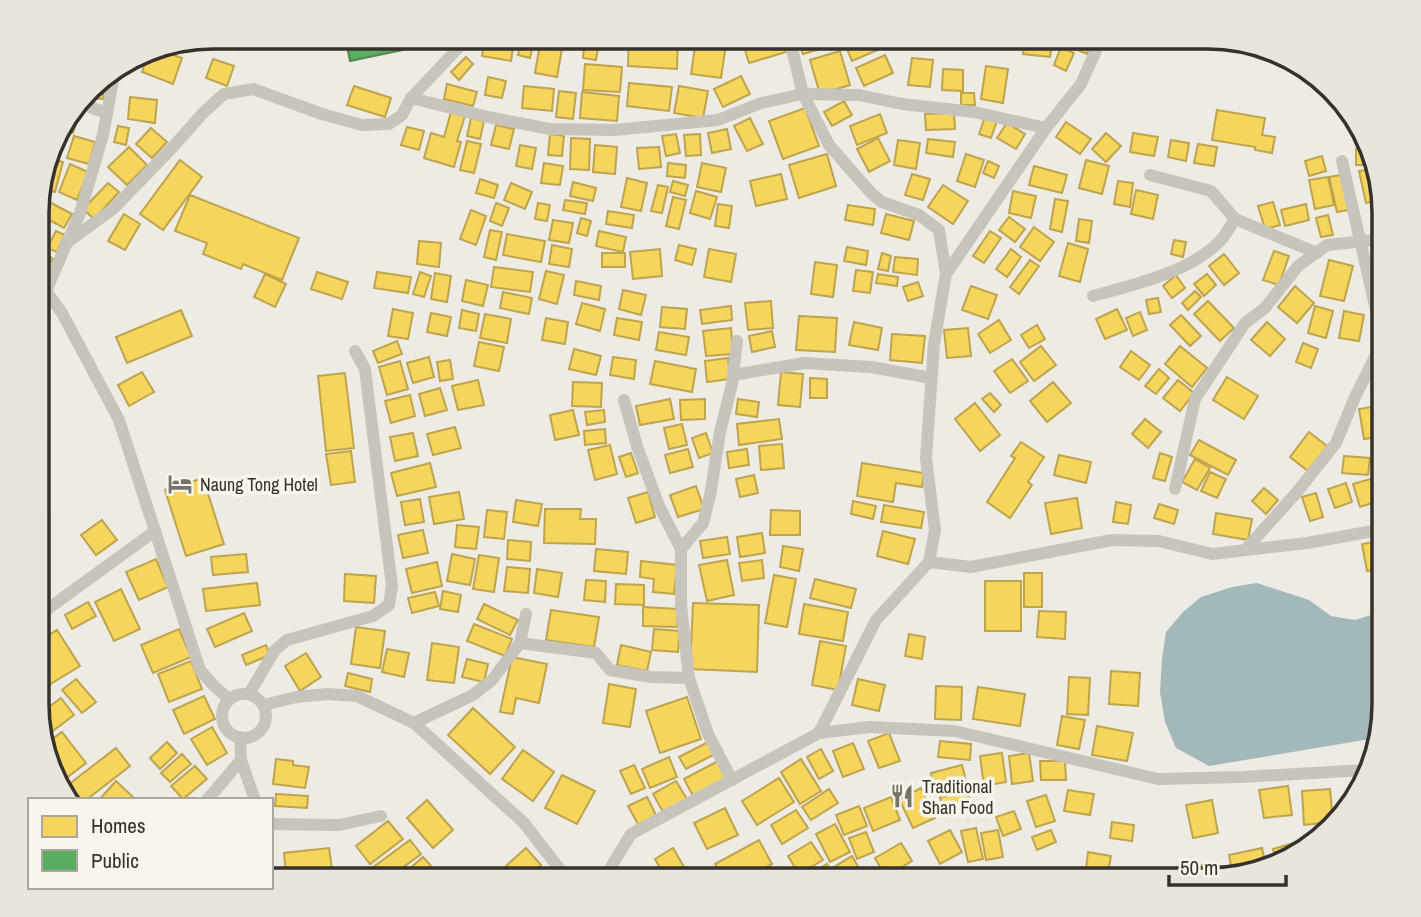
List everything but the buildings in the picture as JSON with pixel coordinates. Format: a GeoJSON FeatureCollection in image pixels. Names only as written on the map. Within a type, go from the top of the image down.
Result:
{"type":"FeatureCollection","features":[{"type":"Feature","properties":{"kind":"street"},"geometry":{"type":"LineString","coordinates":[[65,244],[113,209],[224,94],[253,89],[362,125],[389,124],[402,115],[411,98],[458,49]]}},
{"type":"Feature","properties":{"kind":"street"},"geometry":{"type":"LineString","coordinates":[[792,49],[803,94],[829,145],[882,202],[919,215],[939,230],[946,274],[934,344],[926,458],[935,530],[929,562],[876,620],[819,733]]}},
{"type":"Feature","properties":{"kind":"street"},"geometry":{"type":"LineString","coordinates":[[946,274],[1046,128],[1081,84],[1097,49]]}},
{"type":"Feature","properties":{"kind":"street"},"geometry":{"type":"LineString","coordinates":[[49,275],[80,213],[103,135],[112,84]]}},
{"type":"Feature","properties":{"kind":"street"},"geometry":{"type":"LineString","coordinates":[[411,98],[550,129],[614,130],[718,120],[761,103],[803,94],[859,95],[902,104],[974,112],[1046,128]]}},
{"type":"Feature","properties":{"kind":"street"},"geometry":{"type":"LineString","coordinates":[[89,107],[106,113]]}},
{"type":"Feature","properties":{"kind":"street"},"geometry":{"type":"LineString","coordinates":[[1342,161],[1372,289]]}},
{"type":"Feature","properties":{"kind":"street"},"geometry":{"type":"LineString","coordinates":[[1150,175],[1211,191],[1235,219],[1317,253]]}},
{"type":"Feature","properties":{"kind":"street"},"geometry":{"type":"LineString","coordinates":[[1093,296],[1187,265],[1220,241],[1235,219]]}},
{"type":"Feature","properties":{"kind":"street"},"geometry":{"type":"LineString","coordinates":[[1175,489],[1195,400],[1245,323],[1265,308],[1298,266],[1327,246],[1372,241]]}},
{"type":"Feature","properties":{"kind":"street"},"geometry":{"type":"LineString","coordinates":[[49,297],[62,313],[118,420],[200,670],[229,699]]}},
{"type":"Feature","properties":{"kind":"street"},"geometry":{"type":"LineString","coordinates":[[681,549],[703,523],[733,375],[737,341]]}},
{"type":"Feature","properties":{"kind":"street"},"geometry":{"type":"LineString","coordinates":[[248,694],[275,650],[287,639],[373,616],[389,605],[392,586],[365,369],[355,351]]}},
{"type":"Feature","properties":{"kind":"street"},"geometry":{"type":"LineString","coordinates":[[733,375],[804,363],[871,367],[931,378]]}},
{"type":"Feature","properties":{"kind":"street"},"geometry":{"type":"LineString","coordinates":[[1245,550],[1336,443],[1372,364]]}},
{"type":"Feature","properties":{"kind":"street"},"geometry":{"type":"LineString","coordinates":[[624,400],[659,506],[681,549],[681,605],[689,678],[708,734],[732,780]]}},
{"type":"Feature","properties":{"kind":"street"},"geometry":{"type":"LineString","coordinates":[[49,608],[155,531]]}},
{"type":"Feature","properties":{"kind":"street"},"geometry":{"type":"LineString","coordinates":[[929,562],[971,567],[1112,540],[1159,541],[1212,554],[1307,543],[1372,531]]}},
{"type":"Feature","properties":{"kind":"street"},"geometry":{"type":"LineString","coordinates":[[414,723],[473,695],[492,680],[520,643],[526,614]]}},
{"type":"Feature","properties":{"kind":"street"},"geometry":{"type":"LineString","coordinates":[[520,643],[596,653],[610,670],[652,677],[689,678]]}},
{"type":"Feature","properties":{"kind":"street"},"geometry":{"type":"LineString","coordinates":[[248,694],[264,705],[266,719],[260,731],[254,735],[240,737],[231,734],[222,722],[222,709],[229,699],[248,694]]}},
{"type":"Feature","properties":{"kind":"street"},"geometry":{"type":"LineString","coordinates":[[264,705],[296,697],[328,694],[357,696],[414,723],[524,823],[559,868]]}},
{"type":"Feature","properties":{"kind":"street"},"geometry":{"type":"LineString","coordinates":[[610,868],[631,834],[819,733],[869,727],[955,731],[1158,779],[1358,770]]}},
{"type":"Feature","properties":{"kind":"street"},"geometry":{"type":"LineString","coordinates":[[240,737],[241,760],[254,798]]}},
{"type":"Feature","properties":{"kind":"street"},"geometry":{"type":"LineString","coordinates":[[209,798],[241,760]]}},
{"type":"Feature","properties":{"kind":"street"},"geometry":{"type":"LineString","coordinates":[[273,824],[339,825],[381,816]]}},
{"type":"Feature","properties":{"kind":"shaded area"},"geometry":{"type":"Polygon","coordinates":[[[1257,583],[1309,600],[1331,616],[1355,620],[1372,615],[1372,715],[1368,739],[1209,766],[1176,748],[1165,722],[1160,692],[1166,632],[1183,612],[1201,597],[1232,587],[1257,583]]]}},
{"type":"Feature","properties":{"kind":"place","name":"Naung Tong Hotel"},"geometry":{"type":"Point","coordinates":[180,484]}},
{"type":"Feature","properties":{"kind":"place","name":"Traditional Shan Food"},"geometry":{"type":"Point","coordinates":[902,796]}}]}
